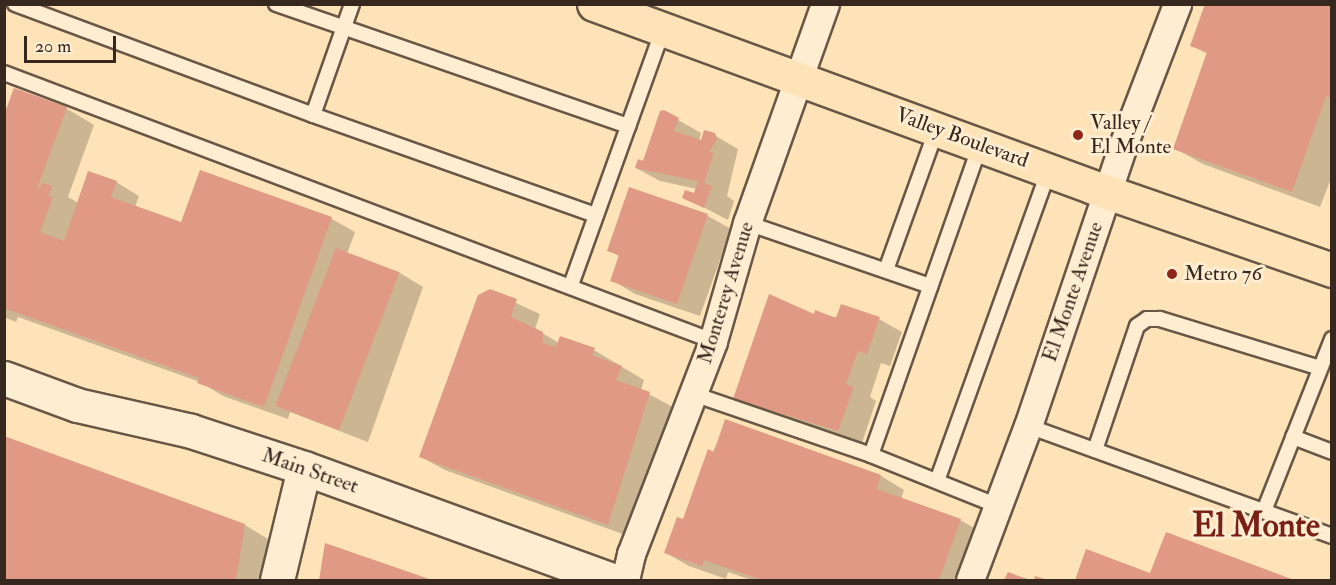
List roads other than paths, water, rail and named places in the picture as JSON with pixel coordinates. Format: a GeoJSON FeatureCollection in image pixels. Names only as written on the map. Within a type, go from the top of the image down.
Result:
{"type":"FeatureCollection","features":[{"type":"Feature","properties":{"kind":"main road","name":"Valley Boulevard"},"geometry":{"type":"LineString","coordinates":[[594,4],[1107,192],[1332,270]]}},
{"type":"Feature","properties":{"kind":"street","name":"Monterey Avenue"},"geometry":{"type":"LineString","coordinates":[[626,580],[631,554],[713,341],[747,224],[825,4]]}},
{"type":"Feature","properties":{"kind":"street","name":"El Monte Avenue"},"geometry":{"type":"LineString","coordinates":[[970,580],[1028,426],[1107,192],[1177,4]]}},
{"type":"Feature","properties":{"kind":"street","name":"Main Street"},"geometry":{"type":"LineString","coordinates":[[4,378],[78,405],[191,431],[304,468],[611,580]]}},
{"type":"Feature","properties":{"kind":"street"},"geometry":{"type":"LineString","coordinates":[[277,580],[304,468]]}},
{"type":"Feature","properties":{"kind":"lane"},"geometry":{"type":"LineString","coordinates":[[15,4],[313,115],[596,215]]}},
{"type":"Feature","properties":{"kind":"lane"},"geometry":{"type":"LineString","coordinates":[[276,4],[345,30],[628,126]]}},
{"type":"Feature","properties":{"kind":"lane"},"geometry":{"type":"LineString","coordinates":[[313,115],[345,30],[352,4]]}},
{"type":"Feature","properties":{"kind":"lane"},"geometry":{"type":"LineString","coordinates":[[571,285],[663,29]]}},
{"type":"Feature","properties":{"kind":"lane"},"geometry":{"type":"LineString","coordinates":[[4,73],[571,285],[713,341]]}},
{"type":"Feature","properties":{"kind":"lane"},"geometry":{"type":"LineString","coordinates":[[886,270],[937,129]]}},
{"type":"Feature","properties":{"kind":"lane"},"geometry":{"type":"LineString","coordinates":[[871,455],[981,145]]}},
{"type":"Feature","properties":{"kind":"lane"},"geometry":{"type":"LineString","coordinates":[[937,481],[1049,169]]}},
{"type":"Feature","properties":{"kind":"lane"},"geometry":{"type":"LineString","coordinates":[[747,224],[930,286]]}},
{"type":"Feature","properties":{"kind":"lane"},"geometry":{"type":"LineString","coordinates":[[1095,450],[1137,326],[1147,319],[1160,319],[1320,368]]}},
{"type":"Feature","properties":{"kind":"lane"},"geometry":{"type":"LineString","coordinates":[[1264,511],[1332,339]]}},
{"type":"Feature","properties":{"kind":"lane"},"geometry":{"type":"LineString","coordinates":[[693,394],[871,455],[998,506]]}},
{"type":"Feature","properties":{"kind":"lane"},"geometry":{"type":"LineString","coordinates":[[1028,426],[1332,536]]}},
{"type":"Feature","properties":{"kind":"lane"},"geometry":{"type":"LineString","coordinates":[[1293,437],[1332,452]]}},
{"type":"Feature","properties":{"kind":"place","name":"Valley / El Monte"},"geometry":{"type":"Point","coordinates":[1078,135]}},
{"type":"Feature","properties":{"kind":"place","name":"Metro 76"},"geometry":{"type":"Point","coordinates":[1172,274]}},
{"type":"Feature","properties":{"kind":"district","name":"El Monte"},"geometry":{"type":"Point","coordinates":[1256,526]}}]}
